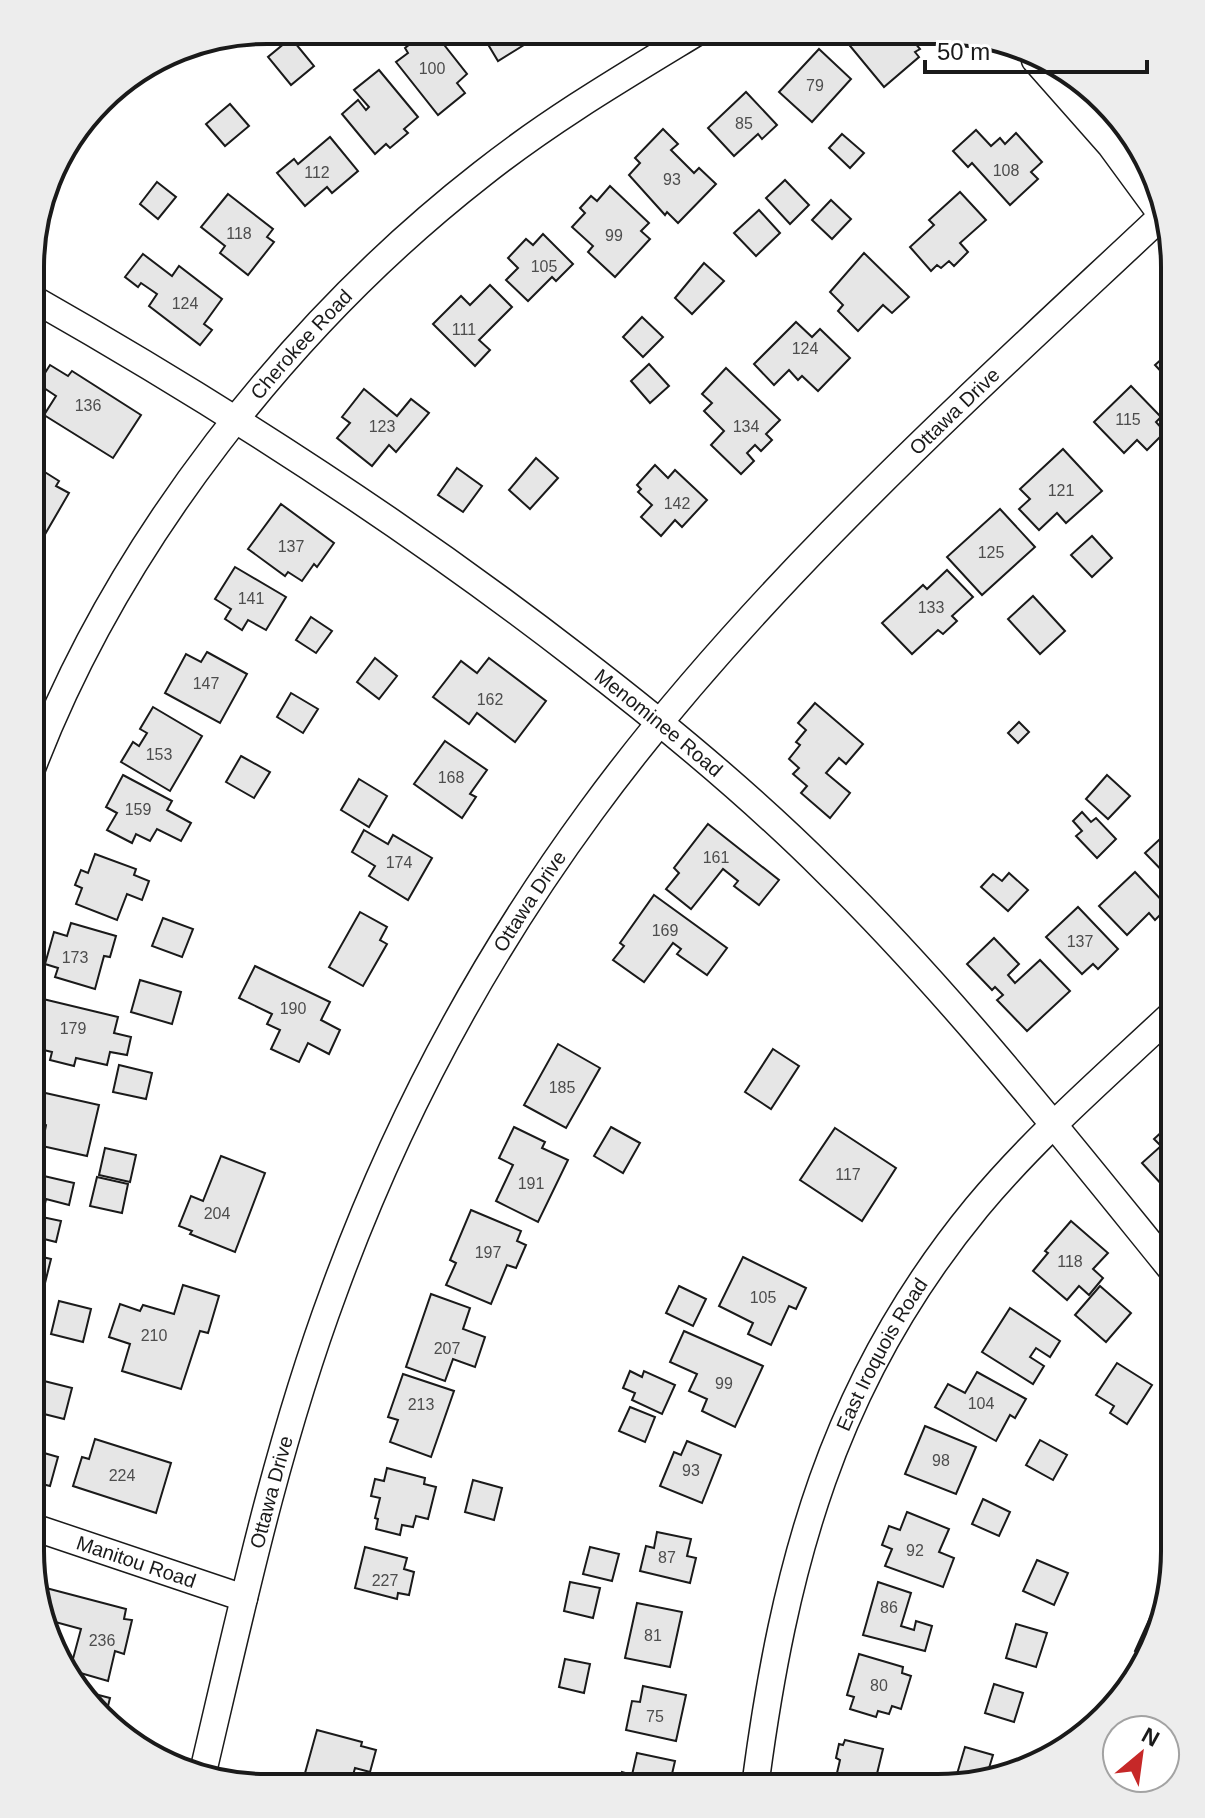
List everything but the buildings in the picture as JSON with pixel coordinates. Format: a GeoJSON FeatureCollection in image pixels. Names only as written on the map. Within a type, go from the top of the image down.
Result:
{"type":"FeatureCollection","features":[{"type":"Feature","properties":{"kind":"street","name":"Cherokee Road"},"geometry":{"type":"LineString","coordinates":[[44,741],[107,608],[171,506],[237,419],[315,329],[366,276],[450,199],[513,150],[598,92],[677,44]]}},
{"type":"Feature","properties":{"kind":"street"},"geometry":{"type":"LineString","coordinates":[[1046,73],[1111,146],[1149,197]]}},
{"type":"Feature","properties":{"kind":"street","name":"Ottawa Drive"},"geometry":{"type":"LineString","coordinates":[[205,1764],[289,1424],[313,1349],[363,1218],[406,1124],[464,1010],[523,912],[593,809],[707,667],[868,498],[1157,224]]}},
{"type":"Feature","properties":{"kind":"street","name":"Menominee Road"},"geometry":{"type":"LineString","coordinates":[[44,305],[237,419],[448,560],[660,723],[772,819],[870,914],[1054,1125],[1161,1257]]}},
{"type":"Feature","properties":{"kind":"street","name":"East Iroquois Road"},"geometry":{"type":"LineString","coordinates":[[757,1774],[774,1659],[791,1579],[816,1494],[847,1414],[876,1355],[920,1283],[980,1204],[1054,1125],[1161,1024]]}},
{"type":"Feature","properties":{"kind":"street","name":"Manitou Road"},"geometry":{"type":"LineString","coordinates":[[44,1531],[244,1598]]}}]}
